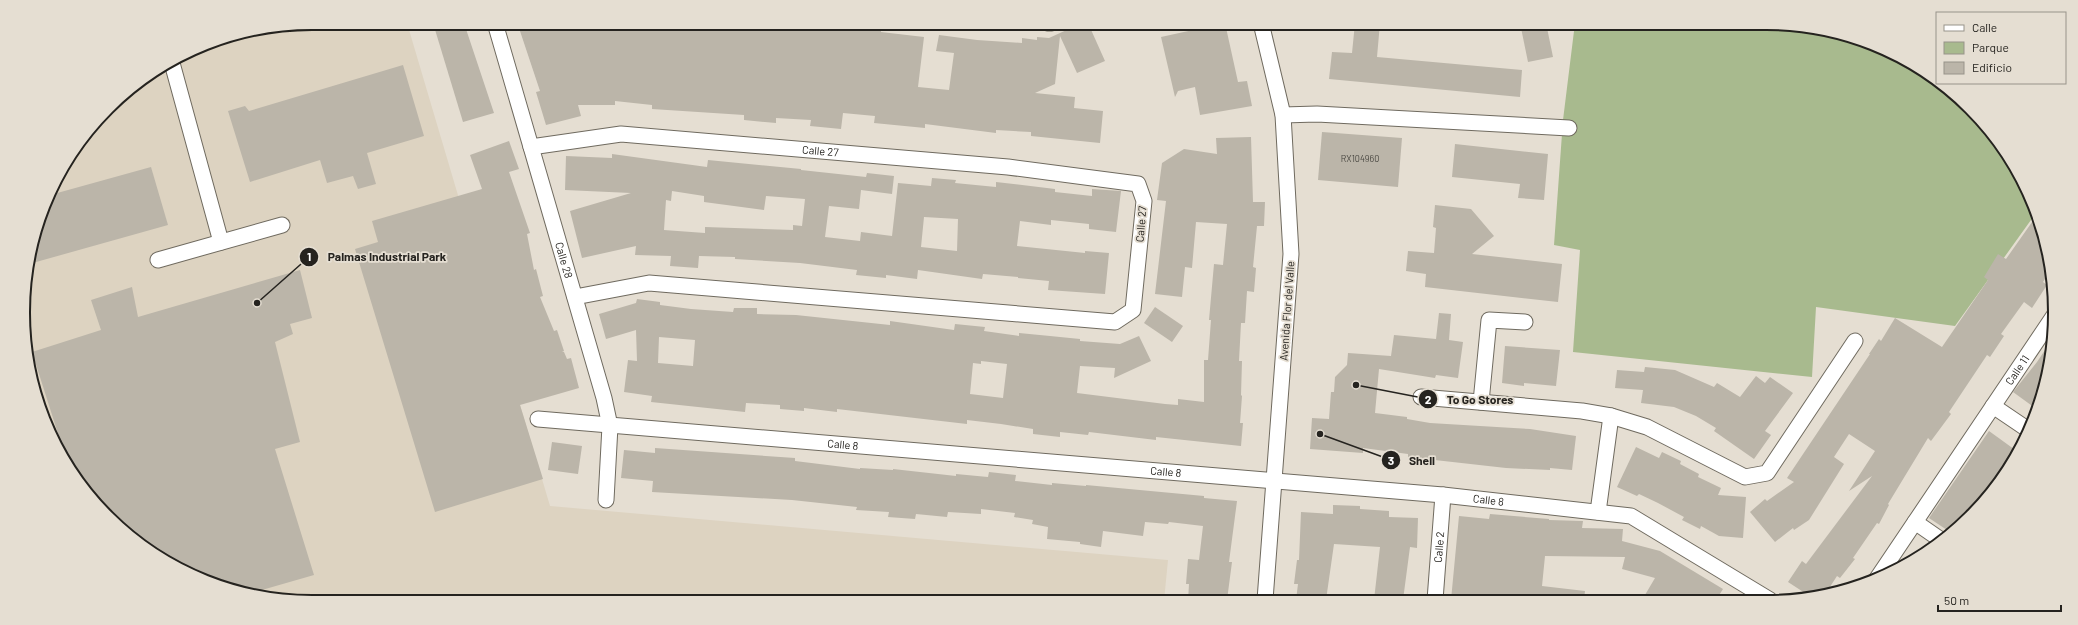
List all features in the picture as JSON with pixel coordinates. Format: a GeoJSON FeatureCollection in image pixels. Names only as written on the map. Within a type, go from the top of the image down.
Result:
{"type":"FeatureCollection","features":[{"type":"Feature","properties":{"kind":"street","name":"Calle 28"},"geometry":{"type":"LineString","coordinates":[[497,30],[604,398],[610,426],[606,500]]}},
{"type":"Feature","properties":{"kind":"street","name":"Avenida Flor del Valle"},"geometry":{"type":"LineString","coordinates":[[1263,30],[1283,115],[1291,254],[1265,595]]}},
{"type":"Feature","properties":{"kind":"street"},"geometry":{"type":"LineString","coordinates":[[173,67],[221,242]]}},
{"type":"Feature","properties":{"kind":"street"},"geometry":{"type":"LineString","coordinates":[[1283,115],[1318,114],[1569,128]]}},
{"type":"Feature","properties":{"kind":"street","name":"Calle 27"},"geometry":{"type":"LineString","coordinates":[[531,147],[621,134],[952,162],[1008,167],[1138,184],[1144,201],[1133,310],[1115,322],[649,283],[575,297]]}},
{"type":"Feature","properties":{"kind":"street"},"geometry":{"type":"LineString","coordinates":[[158,260],[282,225]]}},
{"type":"Feature","properties":{"kind":"street"},"geometry":{"type":"LineString","coordinates":[[1481,402],[1489,320],[1525,322]]}},
{"type":"Feature","properties":{"kind":"street","name":"Calle 11"},"geometry":{"type":"LineString","coordinates":[[1884,569],[2047,325]]}},
{"type":"Feature","properties":{"kind":"street"},"geometry":{"type":"LineString","coordinates":[[1421,397],[1582,411],[1611,416],[1647,427],[1745,477],[1767,473],[1855,341]]}},
{"type":"Feature","properties":{"kind":"street"},"geometry":{"type":"LineString","coordinates":[[1993,406],[2024,427]]}},
{"type":"Feature","properties":{"kind":"street"},"geometry":{"type":"LineString","coordinates":[[1598,512],[1611,416]]}},
{"type":"Feature","properties":{"kind":"street","name":"Calle 8"},"geometry":{"type":"LineString","coordinates":[[538,419],[1443,495],[1631,516],[1762,595]]}},
{"type":"Feature","properties":{"kind":"street","name":"Calle 2"},"geometry":{"type":"LineString","coordinates":[[1435,595],[1443,495]]}},
{"type":"Feature","properties":{"kind":"street"},"geometry":{"type":"LineString","coordinates":[[1915,522],[1937,537]]}},
{"type":"Feature","properties":{"kind":"shaded area"},"geometry":{"type":"Polygon","coordinates":[[[312,30],[409,30],[550,506],[1168,560],[1165,595],[312,595],[276,593],[257,590],[222,580],[188,566],[171,557],[141,537],[126,525],[100,499],[68,454],[59,437],[45,403],[35,368],[32,349],[30,312],[32,276],[35,257],[45,222],[59,188],[68,171],[88,141],[100,126],[126,100],[171,68],[188,59],[222,45],[257,35],[276,32],[312,30]]]}},
{"type":"Feature","properties":{"kind":"green space"},"geometry":{"type":"Polygon","coordinates":[[[1574,30],[1766,30],[1802,32],[1821,35],[1856,45],[1890,59],[1907,68],[1952,100],[1978,126],[1990,141],[2010,171],[2032,219],[1955,326],[1816,307],[1812,377],[1573,352],[1580,250],[1554,245],[1563,120],[1574,30]]]}},
{"type":"Feature","properties":{"kind":"building"},"geometry":{"type":"Polygon","coordinates":[[[435,30],[466,30],[494,113],[463,122],[435,30]]]}},
{"type":"Feature","properties":{"kind":"building"},"geometry":{"type":"Polygon","coordinates":[[[520,30],[881,30],[881,32],[924,37],[918,87],[949,90],[954,53],[936,51],[939,35],[977,40],[1022,43],[1022,38],[1037,40],[1037,37],[1049,38],[1067,30],[1091,30],[1105,61],[1077,73],[1060,36],[1055,84],[1035,93],[1075,97],[1074,108],[1103,111],[1100,143],[1031,136],[1031,132],[996,130],[996,133],[925,124],[925,128],[874,123],[875,116],[843,113],[841,129],[810,126],[811,120],[776,118],[776,123],[744,120],[744,115],[652,109],[652,105],[615,101],[615,105],[578,105],[581,116],[546,125],[536,92],[540,91],[520,30]]]}},
{"type":"Feature","properties":{"kind":"building"},"geometry":{"type":"Polygon","coordinates":[[[1193,30],[1227,30],[1238,82],[1247,81],[1252,106],[1200,115],[1195,87],[1178,91],[1175,97],[1161,37],[1193,30]]]}},
{"type":"Feature","properties":{"kind":"building"},"geometry":{"type":"Polygon","coordinates":[[[1354,30],[1379,30],[1377,57],[1522,70],[1520,97],[1329,79],[1332,52],[1352,53],[1354,30]]]}},
{"type":"Feature","properties":{"kind":"building"},"geometry":{"type":"Polygon","coordinates":[[[1521,30],[1547,30],[1553,57],[1528,62],[1521,30]]]}},
{"type":"Feature","properties":{"kind":"building"},"geometry":{"type":"Polygon","coordinates":[[[403,65],[424,136],[367,153],[376,184],[358,189],[353,176],[327,183],[320,160],[250,182],[228,111],[245,106],[249,111],[403,65]]]}},
{"type":"Feature","properties":{"kind":"building"},"geometry":{"type":"Polygon","coordinates":[[[1322,132],[1402,138],[1398,187],[1318,180],[1322,132]]]}},
{"type":"Feature","properties":{"kind":"building"},"geometry":{"type":"Polygon","coordinates":[[[1251,137],[1253,202],[1265,202],[1264,226],[1257,226],[1253,267],[1256,268],[1254,292],[1247,291],[1245,323],[1241,323],[1239,361],[1242,361],[1242,396],[1240,423],[1243,423],[1241,446],[1156,437],[1156,440],[1089,432],[1088,435],[1060,432],[1060,437],[1033,434],[1033,429],[967,420],[967,424],[837,409],[837,412],[804,408],[804,411],[780,409],[780,405],[746,403],[745,412],[651,402],[652,396],[624,392],[628,360],[637,361],[636,330],[606,339],[599,314],[636,303],[637,299],[660,302],[660,305],[691,309],[733,312],[734,308],[757,308],[757,314],[796,315],[890,325],[890,321],[954,330],[955,324],[985,327],[984,331],[1019,336],[1019,333],[1080,339],[1080,341],[1120,344],[1139,336],[1151,361],[1114,378],[1115,368],[1080,366],[1077,393],[1178,405],[1178,399],[1204,402],[1204,360],[1208,360],[1211,320],[1209,320],[1214,264],[1223,265],[1227,224],[1196,222],[1192,268],[1185,267],[1182,297],[1155,294],[1166,201],[1157,200],[1162,163],[1184,149],[1217,154],[1216,138],[1251,137]],[[659,337],[658,363],[693,366],[695,340],[659,337]],[[981,361],[981,364],[973,363],[970,394],[1003,398],[1007,364],[981,361]]]}},
{"type":"Feature","properties":{"kind":"building"},"geometry":{"type":"Polygon","coordinates":[[[509,141],[519,169],[509,172],[530,233],[527,234],[534,270],[536,269],[543,296],[540,297],[554,331],[557,330],[564,351],[562,352],[564,352],[567,359],[571,358],[579,388],[520,405],[543,479],[435,512],[355,249],[378,242],[372,221],[482,189],[470,155],[509,141]]]}},
{"type":"Feature","properties":{"kind":"building"},"geometry":{"type":"Polygon","coordinates":[[[1455,144],[1548,154],[1544,200],[1518,198],[1520,184],[1452,177],[1455,144]]]}},
{"type":"Feature","properties":{"kind":"building"},"geometry":{"type":"Polygon","coordinates":[[[612,154],[707,167],[708,160],[866,177],[867,173],[894,176],[892,194],[861,190],[859,209],[829,206],[825,237],[860,241],[861,232],[892,236],[898,183],[931,186],[932,178],[956,180],[955,183],[996,187],[996,182],[1055,189],[1055,192],[1092,196],[1092,189],[1121,191],[1116,232],[1089,229],[1089,224],[1051,220],[1051,225],[1020,221],[1017,246],[1085,253],[1085,251],[1109,253],[1105,294],[1048,290],[1049,281],[1018,277],[983,274],[982,279],[918,270],[917,279],[886,275],[886,278],[856,275],[857,270],[800,263],[735,259],[735,257],[699,256],[698,268],[670,266],[671,256],[635,255],[636,246],[582,258],[570,211],[631,193],[565,190],[566,156],[612,158],[612,154]],[[672,191],[671,201],[666,200],[664,230],[705,233],[705,227],[793,230],[793,225],[802,226],[805,199],[766,196],[764,210],[704,202],[704,196],[672,191]],[[924,217],[921,247],[957,251],[958,219],[924,217]]]}},
{"type":"Feature","properties":{"kind":"building"},"geometry":{"type":"Polygon","coordinates":[[[151,167],[168,225],[34,263],[45,222],[57,193],[151,167]]]}},
{"type":"Feature","properties":{"kind":"building"},"geometry":{"type":"Polygon","coordinates":[[[1435,205],[1471,209],[1494,236],[1472,254],[1562,264],[1558,302],[1425,287],[1426,274],[1406,271],[1408,251],[1434,253],[1436,228],[1433,227],[1435,205]]]}},
{"type":"Feature","properties":{"kind":"building"},"geometry":{"type":"Polygon","coordinates":[[[2033,221],[2043,257],[2046,277],[2043,282],[2047,286],[2032,308],[2024,302],[2001,334],[2004,336],[1990,357],[1987,355],[1949,412],[1951,414],[1931,441],[1928,438],[1888,504],[1889,505],[1879,524],[1877,523],[1853,558],[1855,559],[1840,578],[1837,576],[1829,588],[1804,593],[1788,582],[1802,561],[1806,564],[1872,476],[1849,491],[1875,451],[1849,434],[1834,457],[1844,464],[1809,520],[1794,530],[1793,528],[1775,542],[1750,512],[1765,499],[1767,501],[1794,482],[1787,478],[1879,339],[1881,341],[1895,318],[1942,347],[1988,280],[1984,277],[1998,254],[2006,259],[2033,221]]]}},
{"type":"Feature","properties":{"kind":"building"},"geometry":{"type":"Polygon","coordinates":[[[300,270],[312,318],[290,324],[293,334],[275,342],[300,442],[275,449],[314,575],[260,590],[222,580],[204,573],[171,557],[141,537],[126,525],[100,499],[88,484],[68,454],[59,437],[32,352],[101,330],[91,300],[132,287],[138,317],[300,270]]]}},
{"type":"Feature","properties":{"kind":"building"},"geometry":{"type":"Polygon","coordinates":[[[1155,307],[1183,326],[1172,342],[1144,323],[1155,307]]]}},
{"type":"Feature","properties":{"kind":"building"},"geometry":{"type":"Polygon","coordinates":[[[1439,313],[1451,314],[1449,340],[1463,342],[1458,378],[1436,375],[1435,378],[1379,369],[1375,413],[1407,417],[1407,419],[1430,423],[1530,429],[1576,436],[1572,470],[1550,468],[1550,470],[1506,468],[1408,457],[1408,454],[1363,448],[1363,453],[1310,449],[1312,418],[1329,419],[1331,392],[1334,392],[1335,377],[1347,365],[1348,353],[1391,356],[1394,335],[1436,339],[1439,313]]]}},
{"type":"Feature","properties":{"kind":"building"},"geometry":{"type":"Polygon","coordinates":[[[1505,346],[1560,350],[1556,386],[1524,383],[1524,386],[1502,383],[1505,346]]]}},
{"type":"Feature","properties":{"kind":"building"},"geometry":{"type":"Polygon","coordinates":[[[2046,348],[2043,368],[2032,406],[2013,392],[2046,348]]]}},
{"type":"Feature","properties":{"kind":"building"},"geometry":{"type":"Polygon","coordinates":[[[1645,367],[1675,370],[1714,387],[1717,383],[1740,397],[1756,376],[1765,383],[1770,377],[1793,393],[1765,431],[1771,435],[1754,459],[1714,431],[1716,428],[1696,416],[1674,407],[1641,403],[1643,390],[1615,388],[1617,370],[1644,372],[1645,367]]]}},
{"type":"Feature","properties":{"kind":"building"},"geometry":{"type":"Polygon","coordinates":[[[1989,431],[2013,448],[1990,484],[1978,499],[1952,525],[1946,530],[1929,518],[1989,431]]]}},
{"type":"Feature","properties":{"kind":"building"},"geometry":{"type":"Polygon","coordinates":[[[552,442],[582,446],[578,474],[548,470],[552,442]]]}},
{"type":"Feature","properties":{"kind":"building"},"geometry":{"type":"Polygon","coordinates":[[[1636,447],[1659,458],[1662,452],[1681,461],[1680,464],[1699,474],[1698,477],[1721,488],[1718,495],[1746,497],[1743,538],[1719,536],[1701,526],[1700,529],[1682,520],[1684,517],[1658,503],[1639,494],[1637,496],[1617,487],[1636,447]]]}},
{"type":"Feature","properties":{"kind":"building"},"geometry":{"type":"Polygon","coordinates":[[[655,448],[795,458],[795,461],[860,469],[893,469],[956,476],[956,474],[988,477],[989,472],[1016,475],[1015,481],[1052,485],[1052,483],[1086,485],[1204,496],[1204,498],[1237,501],[1229,562],[1232,562],[1228,595],[1188,595],[1189,584],[1186,584],[1188,559],[1199,560],[1203,526],[1169,522],[1168,524],[1145,522],[1143,536],[1103,531],[1101,547],[1080,544],[1080,542],[1047,539],[1048,527],[1032,524],[1033,520],[1014,517],[1015,513],[981,509],[981,514],[948,512],[947,517],[916,514],[915,519],[888,517],[889,512],[856,510],[857,507],[792,500],[652,492],[653,481],[621,478],[624,450],[655,453],[655,448]]]}},
{"type":"Feature","properties":{"kind":"building"},"geometry":{"type":"Polygon","coordinates":[[[1333,505],[1360,506],[1360,509],[1389,511],[1389,517],[1418,518],[1417,548],[1410,547],[1404,595],[1375,595],[1380,547],[1334,544],[1327,595],[1297,595],[1298,584],[1294,584],[1297,560],[1299,560],[1301,512],[1333,514],[1333,505]]]}},
{"type":"Feature","properties":{"kind":"building"},"geometry":{"type":"Polygon","coordinates":[[[1490,514],[1549,520],[1583,521],[1582,528],[1623,529],[1622,541],[1660,551],[1723,589],[1719,595],[1645,595],[1655,578],[1622,569],[1625,557],[1545,556],[1542,586],[1585,591],[1585,595],[1451,595],[1459,516],[1489,519],[1490,514]]]}},
{"type":"Feature","properties":{"kind":"place","name":"Palmas Industrial Park"},"geometry":{"type":"Point","coordinates":[257,303]}},
{"type":"Feature","properties":{"kind":"place","name":"To Go Stores"},"geometry":{"type":"Point","coordinates":[1356,385]}},
{"type":"Feature","properties":{"kind":"place","name":"Shell"},"geometry":{"type":"Point","coordinates":[1320,434]}}]}
